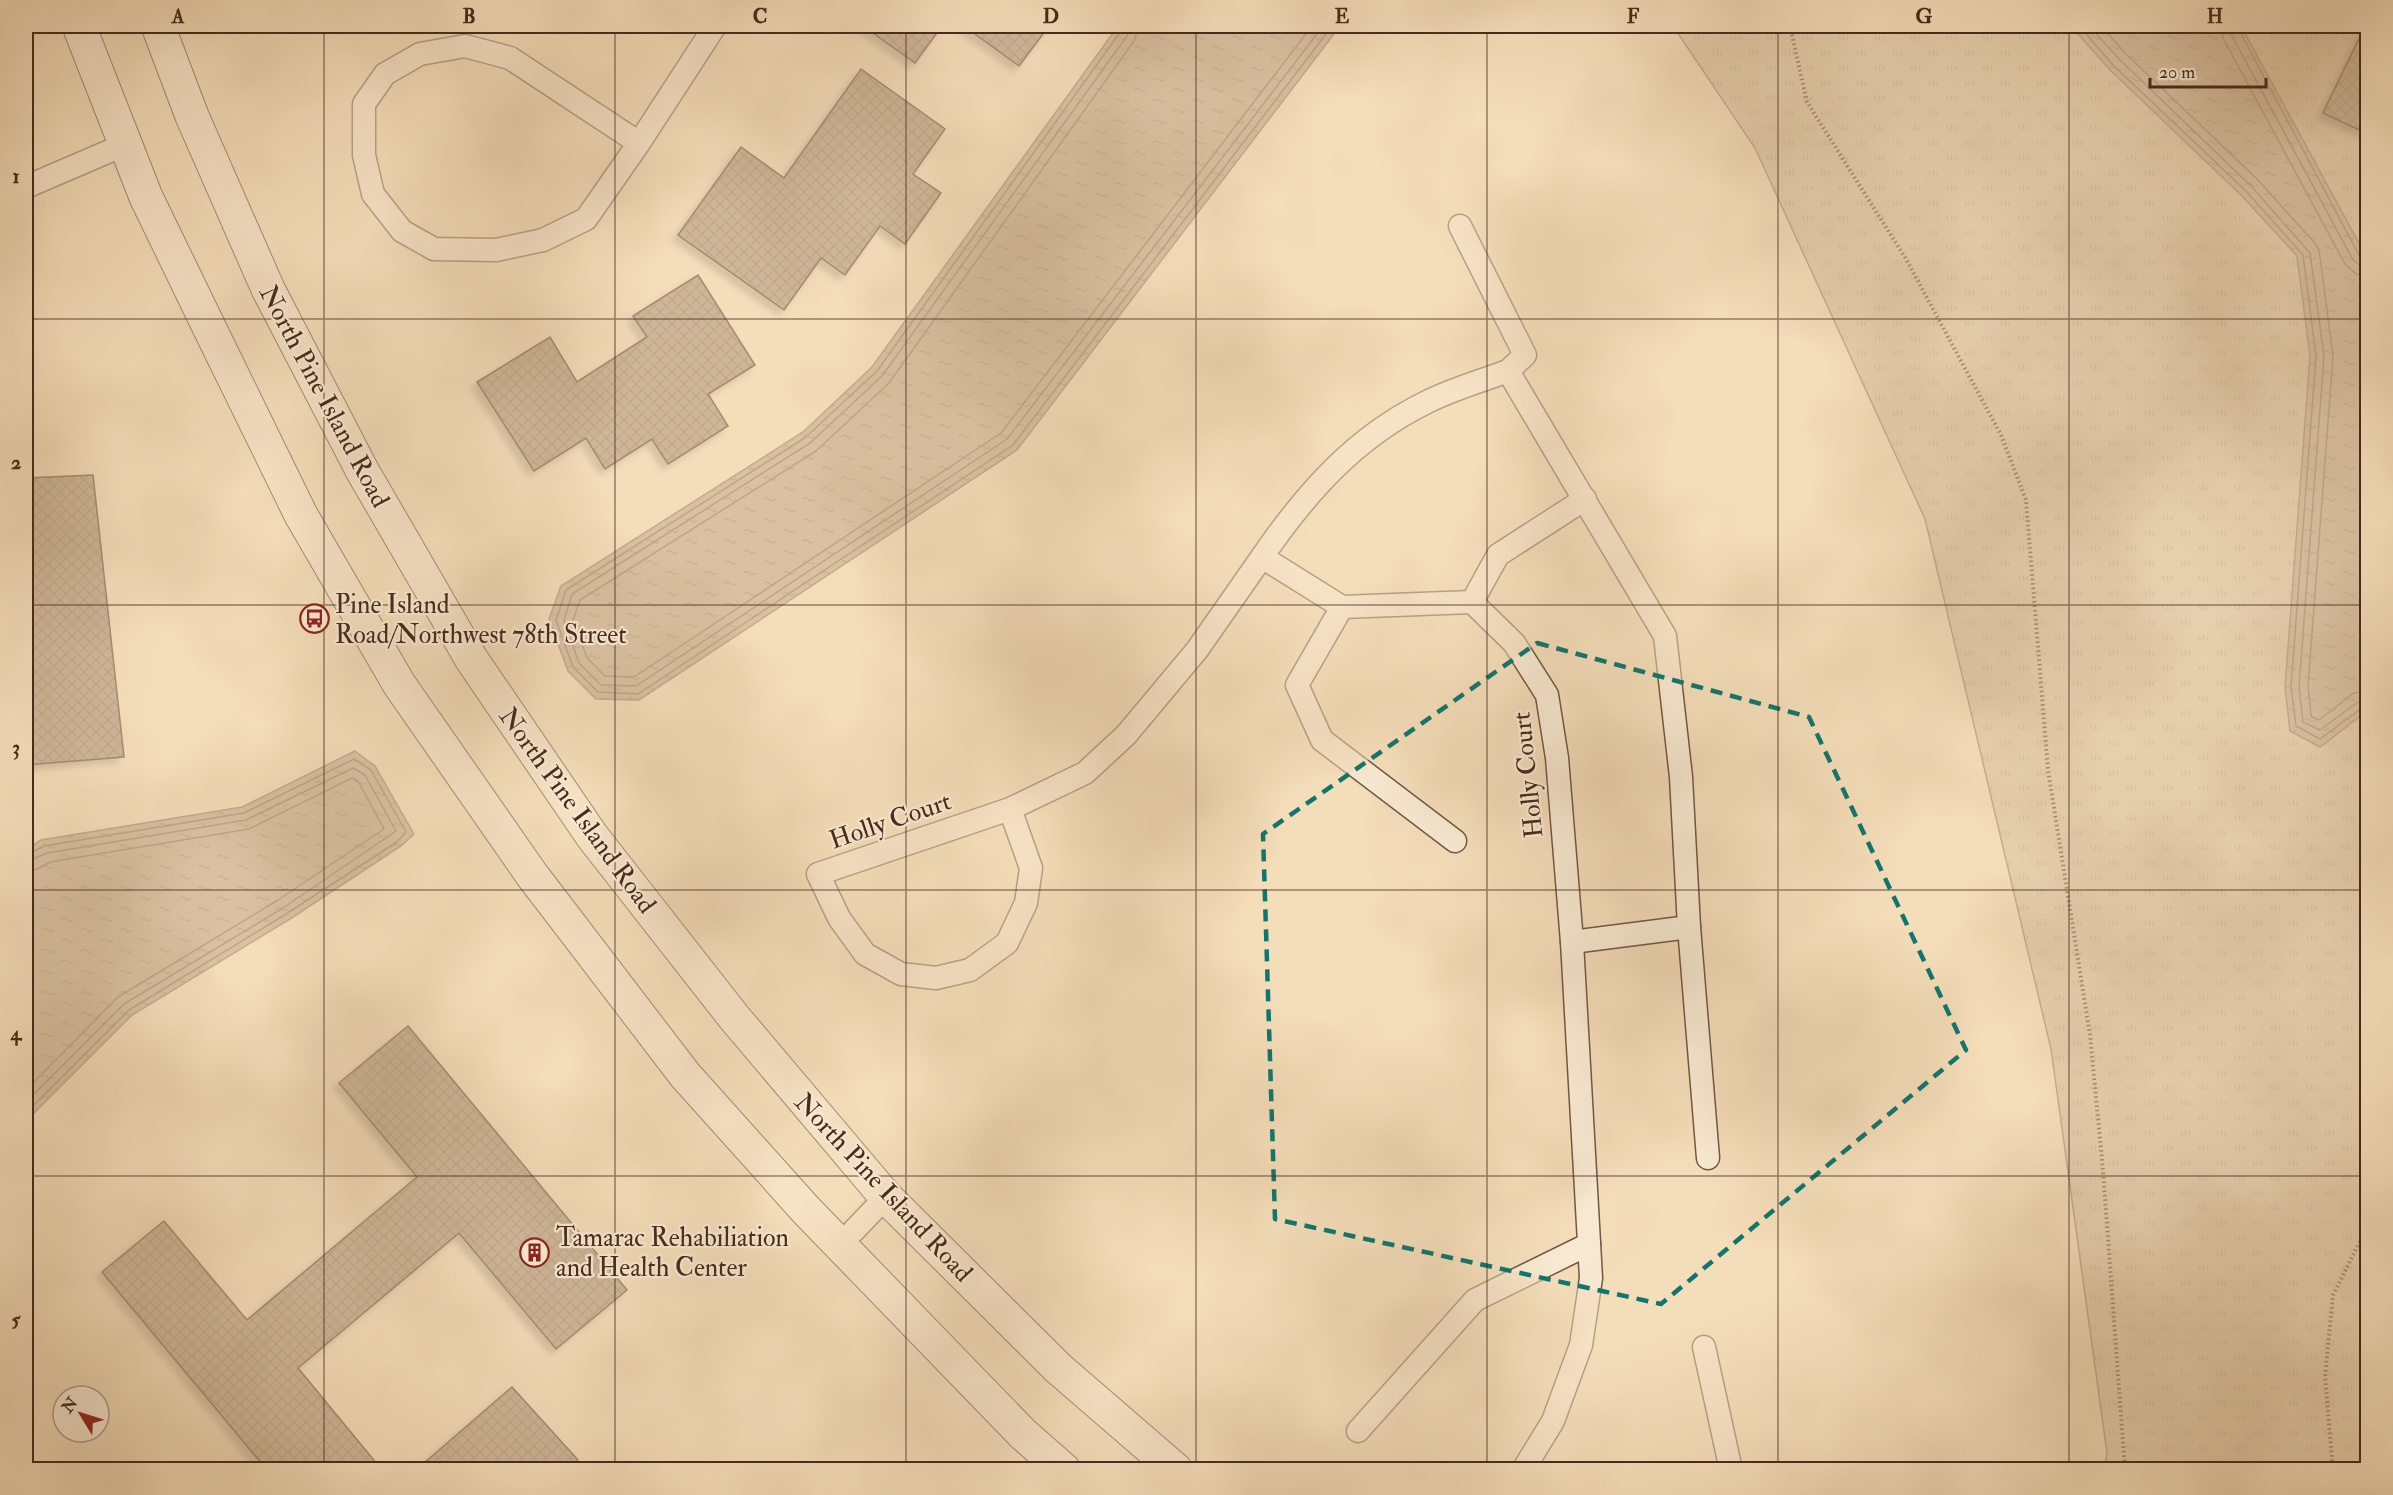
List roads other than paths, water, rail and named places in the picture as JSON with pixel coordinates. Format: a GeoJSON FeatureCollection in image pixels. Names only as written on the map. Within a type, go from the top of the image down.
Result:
{"type":"FeatureCollection","features":[{"type":"Feature","properties":{"kind":"main road"},"geometry":{"type":"LineString","coordinates":[[79,26],[146,197],[296,504],[399,684],[532,875],[685,1075],[840,1245],[1023,1434],[1064,1470]]}},
{"type":"Feature","properties":{"kind":"main road","name":"North Pine Island Road"},"geometry":{"type":"LineString","coordinates":[[158,26],[192,116],[268,289],[363,472],[472,660],[592,836],[733,1016],[886,1197],[1058,1368],[1176,1470]]}},
{"type":"Feature","properties":{"kind":"lane"},"geometry":{"type":"LineString","coordinates":[[639,143],[510,58],[465,46],[420,54],[385,74],[364,104],[364,155],[373,194],[402,231],[434,249],[496,250],[543,240],[586,219],[639,143],[715,26]]}},
{"type":"Feature","properties":{"kind":"lane"},"geometry":{"type":"LineString","coordinates":[[26,187],[126,144]]}},
{"type":"Feature","properties":{"kind":"lane"},"geometry":{"type":"LineString","coordinates":[[1460,226],[1525,355],[1508,371],[1665,636],[1682,777],[1689,927],[1708,1158]]}},
{"type":"Feature","properties":{"kind":"lane","name":"Holly Court"},"geometry":{"type":"LineString","coordinates":[[1010,809],[1031,868],[1026,903],[1006,943],[970,970],[936,978],[901,974],[865,954],[839,918],[818,874],[1010,809],[1085,773],[1126,735],[1197,650],[1292,514],[1350,451],[1426,402],[1508,371]]}},
{"type":"Feature","properties":{"kind":"lane"},"geometry":{"type":"LineString","coordinates":[[1262,557],[1342,607],[1472,602],[1498,555],[1585,498]]}},
{"type":"Feature","properties":{"kind":"lane","name":"Holly Court"},"geometry":{"type":"LineString","coordinates":[[1472,602],[1514,643],[1547,695],[1557,758],[1572,942],[1591,1278],[1581,1345],[1553,1421],[1523,1470]]}},
{"type":"Feature","properties":{"kind":"lane"},"geometry":{"type":"LineString","coordinates":[[1342,607],[1297,685],[1322,740],[1455,841]]}},
{"type":"Feature","properties":{"kind":"lane"},"geometry":{"type":"LineString","coordinates":[[1572,942],[1689,927]]}},
{"type":"Feature","properties":{"kind":"lane"},"geometry":{"type":"LineString","coordinates":[[840,1245],[886,1197]]}},
{"type":"Feature","properties":{"kind":"lane"},"geometry":{"type":"LineString","coordinates":[[1358,1431],[1475,1300],[1588,1244]]}},
{"type":"Feature","properties":{"kind":"lane"},"geometry":{"type":"LineString","coordinates":[[1704,1347],[1731,1470]]}},
{"type":"Feature","properties":{"kind":"water"},"geometry":{"type":"Polygon","coordinates":[[[1118,26],[1340,26],[1017,450],[639,700],[596,699],[568,671],[549,619],[561,586],[803,432],[872,367],[1118,26]]]}},
{"type":"Feature","properties":{"kind":"water"},"geometry":{"type":"Polygon","coordinates":[[[2071,26],[2241,26],[2367,258],[2367,711],[2320,747],[2290,731],[2285,687],[2310,356],[2297,256],[2241,195],[2110,70],[2071,26]]]}},
{"type":"Feature","properties":{"kind":"water"},"geometry":{"type":"Polygon","coordinates":[[[355,751],[375,766],[414,834],[401,846],[290,919],[132,1015],[26,1121],[26,850],[41,840],[242,807],[355,751]]]}},
{"type":"Feature","properties":{"kind":"place","name":"Pine Island Road/Northwest 78th Street"},"geometry":{"type":"Point","coordinates":[314,619]}},
{"type":"Feature","properties":{"kind":"place","name":"Tamarac Rehabiliation and Health Center"},"geometry":{"type":"Point","coordinates":[535,1252]}}]}
